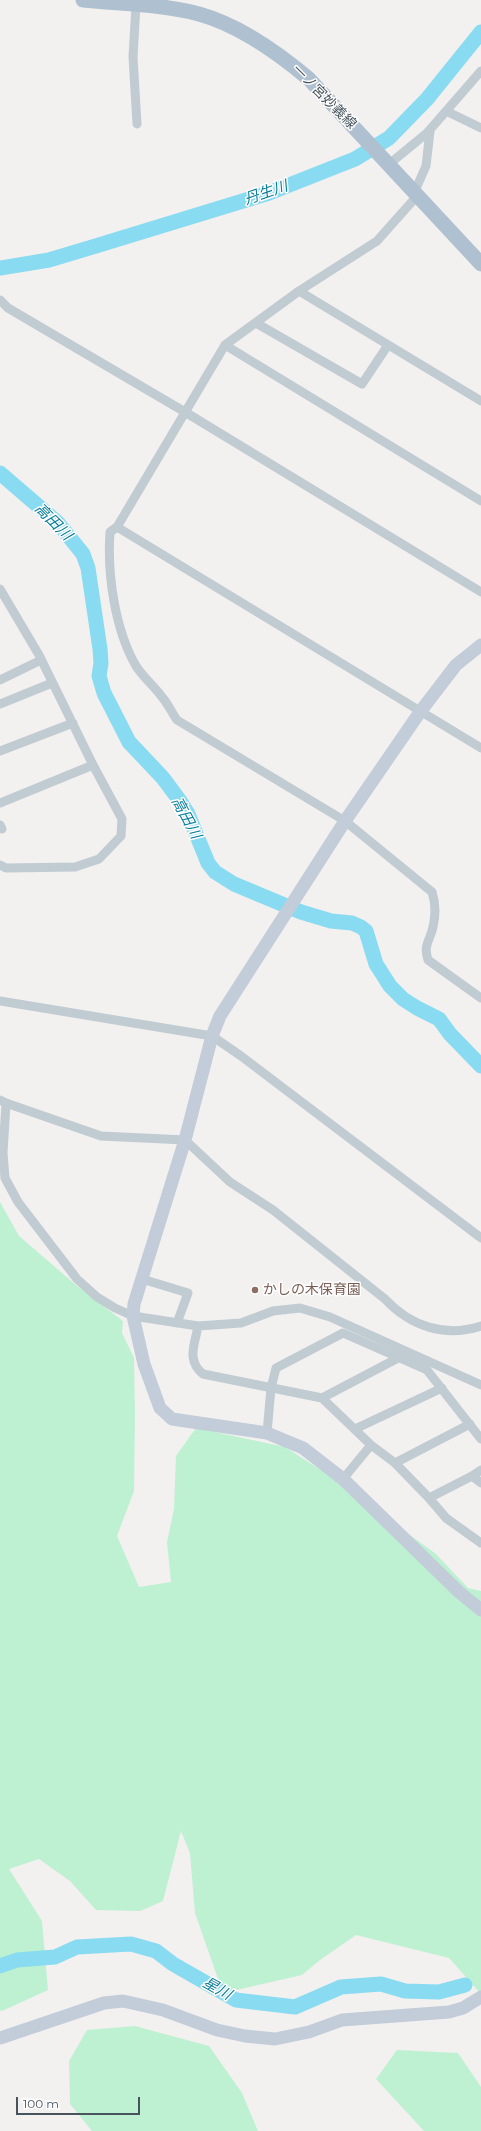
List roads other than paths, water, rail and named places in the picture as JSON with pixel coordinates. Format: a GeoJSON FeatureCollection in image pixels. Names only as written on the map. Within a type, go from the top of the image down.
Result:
{"type":"FeatureCollection","features":[{"type":"Feature","properties":{"kind":"main road","name":"一ノ宮妙義線"},"geometry":{"type":"LineString","coordinates":[[83,0],[178,10],[200,14],[236,29],[280,56],[309,79],[386,162]]}},
{"type":"Feature","properties":{"kind":"main road"},"geometry":{"type":"LineString","coordinates":[[386,162],[481,264]]}},
{"type":"Feature","properties":{"kind":"street"},"geometry":{"type":"LineString","coordinates":[[136,5],[133,58],[137,124]]}},
{"type":"Feature","properties":{"kind":"street"},"geometry":{"type":"LineString","coordinates":[[386,162],[430,131],[480,74]]}},
{"type":"Feature","properties":{"kind":"street"},"geometry":{"type":"LineString","coordinates":[[446,111],[481,128]]}},
{"type":"Feature","properties":{"kind":"street"},"geometry":{"type":"LineString","coordinates":[[430,131],[426,166],[416,194],[377,241],[299,292],[225,345],[117,527],[110,532],[109,544],[114,599],[124,642],[137,668],[163,697],[177,720],[345,821],[432,892],[436,904],[433,927],[425,950],[428,960],[481,998]]}},
{"type":"Feature","properties":{"kind":"street"},"geometry":{"type":"LineString","coordinates":[[299,292],[481,401]]}},
{"type":"Feature","properties":{"kind":"street"},"geometry":{"type":"LineString","coordinates":[[0,300],[8,308],[185,412],[481,592]]}},
{"type":"Feature","properties":{"kind":"street"},"geometry":{"type":"LineString","coordinates":[[256,323],[362,384],[388,345]]}},
{"type":"Feature","properties":{"kind":"street"},"geometry":{"type":"LineString","coordinates":[[225,345],[481,502]]}},
{"type":"Feature","properties":{"kind":"street"},"geometry":{"type":"LineString","coordinates":[[117,527],[481,748]]}},
{"type":"Feature","properties":{"kind":"street"},"geometry":{"type":"LineString","coordinates":[[0,589],[41,660],[93,765],[122,819],[121,836],[99,859],[75,867],[6,868],[0,865]]}},
{"type":"Feature","properties":{"kind":"street"},"geometry":{"type":"LineString","coordinates":[[481,645],[456,665],[420,712],[345,821],[220,1016],[212,1036],[185,1140],[134,1304],[133,1316],[144,1364],[160,1408],[172,1419],[268,1432],[303,1448],[343,1479],[459,1592],[481,1610]]}},
{"type":"Feature","properties":{"kind":"street"},"geometry":{"type":"LineString","coordinates":[[0,680],[41,660]]}},
{"type":"Feature","properties":{"kind":"street"},"geometry":{"type":"LineString","coordinates":[[0,704],[52,683]]}},
{"type":"Feature","properties":{"kind":"street"},"geometry":{"type":"LineString","coordinates":[[0,751],[73,722]]}},
{"type":"Feature","properties":{"kind":"street"},"geometry":{"type":"LineString","coordinates":[[0,803],[93,765]]}},
{"type":"Feature","properties":{"kind":"street"},"geometry":{"type":"LineString","coordinates":[[0,1001],[212,1036],[241,1056],[481,1238]]}},
{"type":"Feature","properties":{"kind":"street"},"geometry":{"type":"LineString","coordinates":[[481,1326],[466,1329],[438,1329],[423,1326],[411,1321],[397,1312],[385,1300],[273,1210],[230,1182],[185,1140],[101,1136],[3,1102],[3,1153],[5,1178],[18,1202],[77,1279],[97,1297],[133,1316],[198,1326],[242,1323],[273,1311],[300,1308],[330,1317],[481,1385]]}},
{"type":"Feature","properties":{"kind":"street"},"geometry":{"type":"LineString","coordinates":[[142,1280],[188,1293],[177,1323]]}},
{"type":"Feature","properties":{"kind":"street"},"geometry":{"type":"LineString","coordinates":[[198,1326],[192,1358],[195,1367],[203,1374],[322,1398],[371,1445],[395,1463],[446,1518],[481,1544]]}},
{"type":"Feature","properties":{"kind":"street"},"geometry":{"type":"LineString","coordinates":[[268,1432],[271,1388],[276,1368],[343,1333],[427,1370],[481,1439]]}},
{"type":"Feature","properties":{"kind":"street"},"geometry":{"type":"LineString","coordinates":[[322,1398],[400,1357]]}},
{"type":"Feature","properties":{"kind":"street"},"geometry":{"type":"LineString","coordinates":[[355,1429],[442,1388]]}},
{"type":"Feature","properties":{"kind":"street"},"geometry":{"type":"LineString","coordinates":[[395,1463],[470,1424]]}},
{"type":"Feature","properties":{"kind":"street"},"geometry":{"type":"LineString","coordinates":[[343,1479],[371,1445]]}},
{"type":"Feature","properties":{"kind":"street"},"geometry":{"type":"LineString","coordinates":[[429,1498],[481,1470]]}},
{"type":"Feature","properties":{"kind":"street"},"geometry":{"type":"LineString","coordinates":[[472,1476],[481,1483]]}},
{"type":"Feature","properties":{"kind":"street"},"geometry":{"type":"LineString","coordinates":[[0,2038],[104,2003],[123,2001],[164,2010],[216,2030],[245,2036],[275,2039],[309,2032],[342,2020],[449,2012],[462,2008],[481,1998]]}},
{"type":"Feature","properties":{"kind":"waterway","name":"丹生川"},"geometry":{"type":"LineString","coordinates":[[0,268],[49,260],[269,193],[355,159],[389,138],[427,99],[481,32]]}},
{"type":"Feature","properties":{"kind":"waterway","name":"高田川"},"geometry":{"type":"LineString","coordinates":[[0,473],[58,523],[83,554],[88,568],[100,649],[101,663],[99,676],[104,693],[129,742],[163,778],[180,801],[188,814],[208,863],[215,872],[234,884],[301,912],[331,921],[352,923],[361,927],[366,931],[376,964],[390,986],[403,999],[439,1019],[450,1034],[481,1066]]}},
{"type":"Feature","properties":{"kind":"waterway","name":"星川"},"geometry":{"type":"LineString","coordinates":[[0,1966],[17,1960],[55,1957],[77,1947],[131,1944],[156,1951],[173,1964],[236,2000],[295,2007],[341,1987],[381,1984],[405,1991],[439,1992],[465,1985]]}},
{"type":"Feature","properties":{"kind":"place","name":"かしの木保育園"},"geometry":{"type":"Point","coordinates":[255,1290]}}]}
